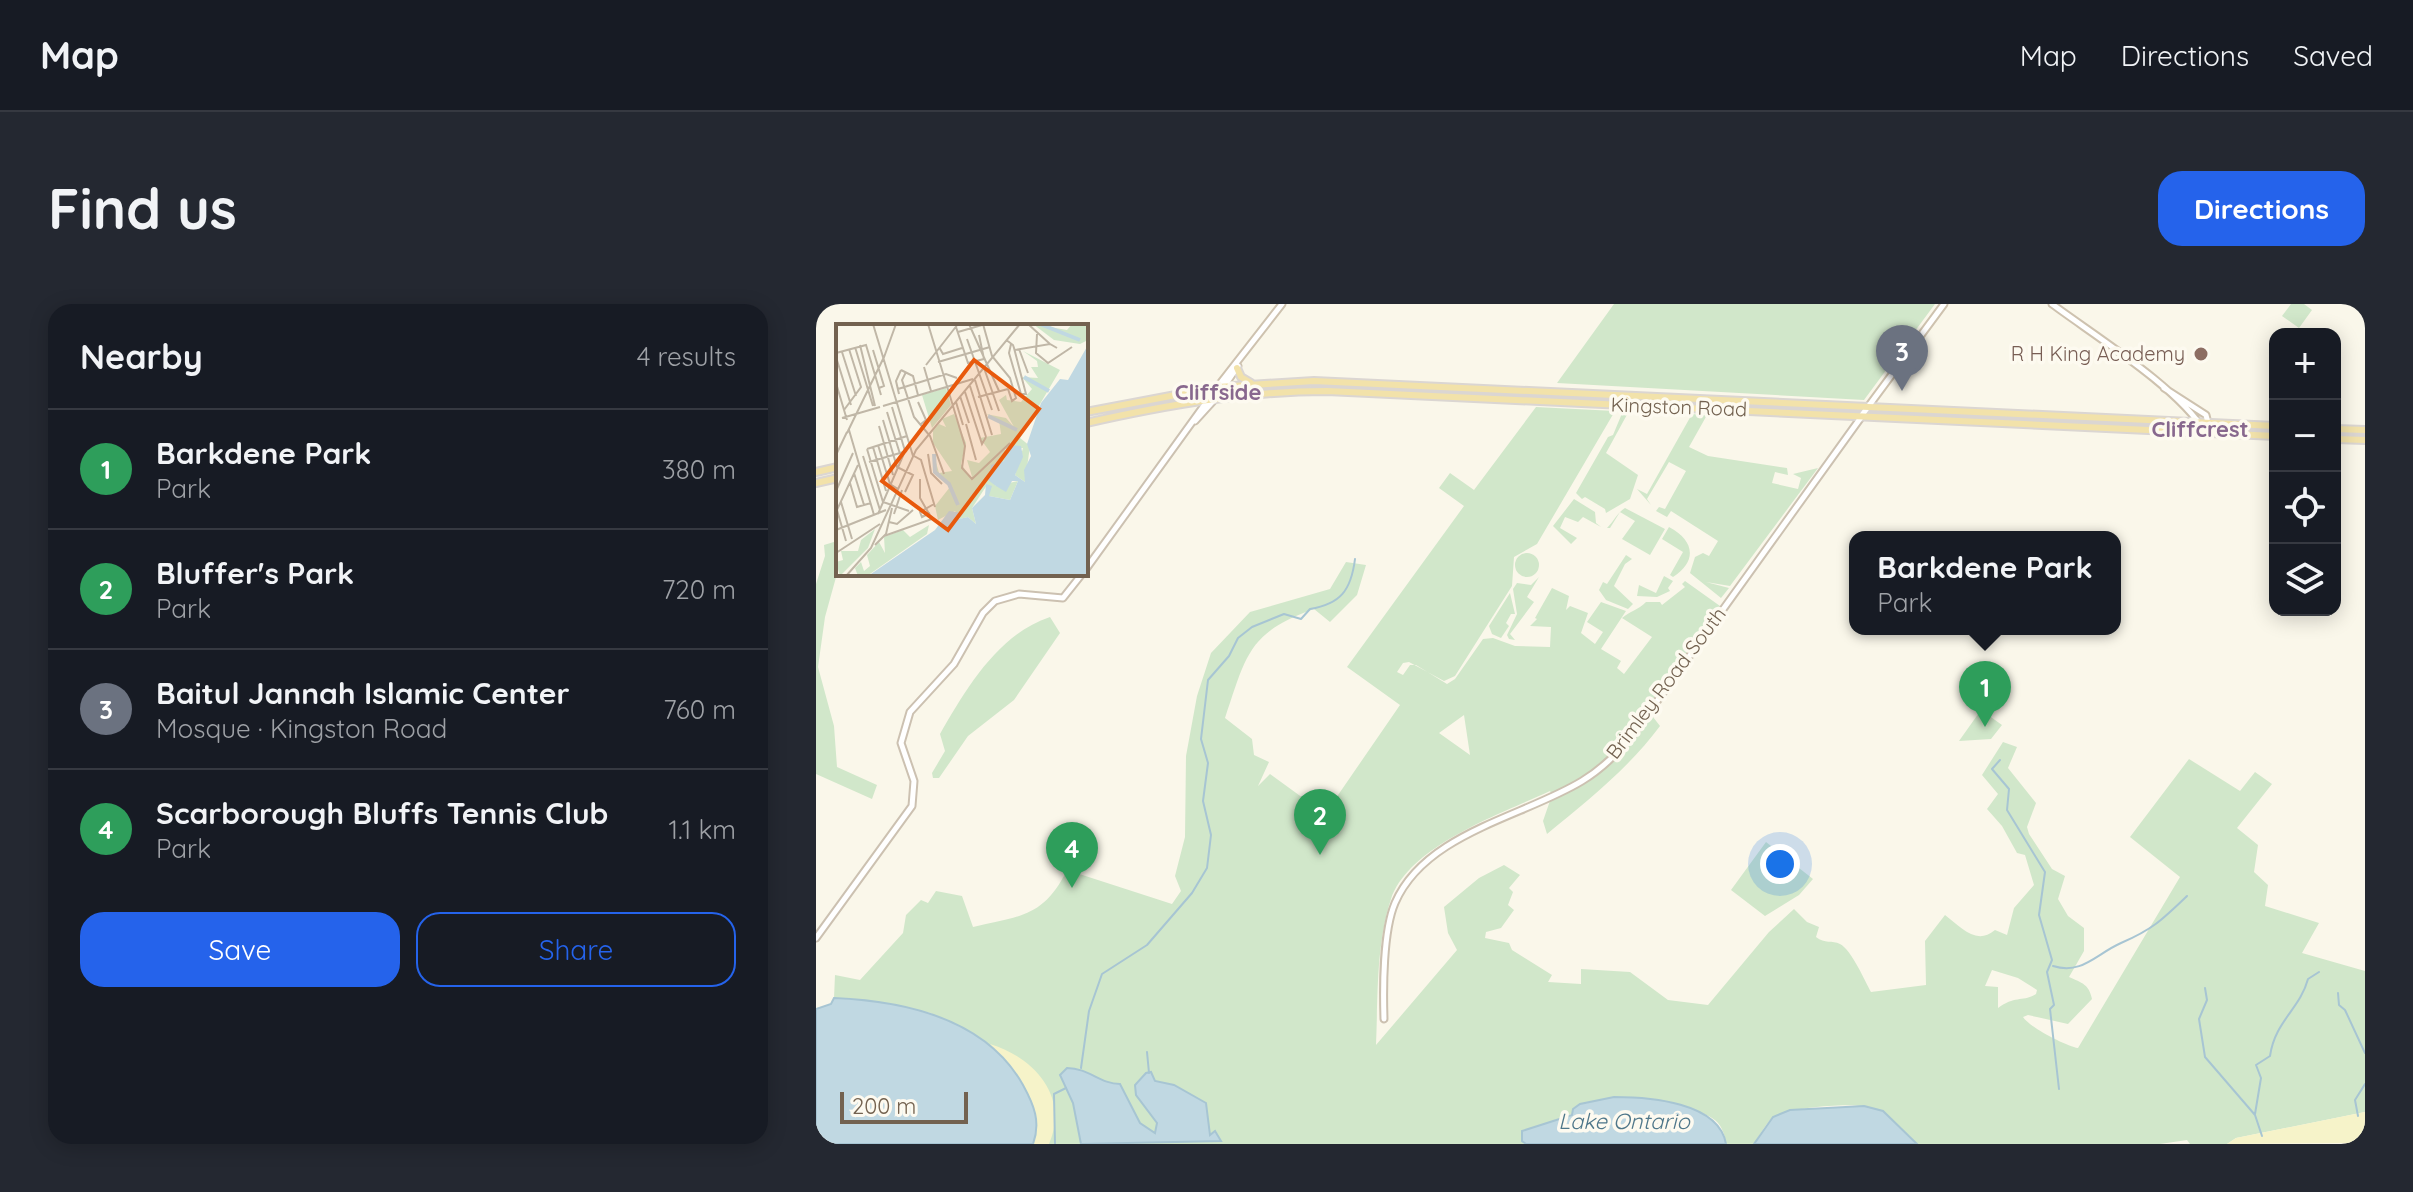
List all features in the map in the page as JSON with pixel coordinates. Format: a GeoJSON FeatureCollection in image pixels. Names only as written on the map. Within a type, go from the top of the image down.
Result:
{"type":"FeatureCollection","features":[{"type":"Feature","properties":{"kind":"main road"},"geometry":{"type":"LineString","coordinates":[[1238,365],[1241,377],[1251,383]]}},
{"type":"Feature","properties":{"kind":"main road","name":"Kingston Road"},"geometry":{"type":"LineString","coordinates":[[1088,412],[1221,386],[1314,381],[2269,426]]}},
{"type":"Feature","properties":{"kind":"main road","name":"Kingston Road"},"geometry":{"type":"LineString","coordinates":[[1088,423],[1212,398],[1271,391],[1327,391],[2269,436]]}},
{"type":"Feature","properties":{"kind":"main road"},"geometry":{"type":"LineString","coordinates":[[2341,429],[2365,430]]}},
{"type":"Feature","properties":{"kind":"main road"},"geometry":{"type":"LineString","coordinates":[[2341,439],[2365,440]]}},
{"type":"Feature","properties":{"kind":"main road"},"geometry":{"type":"LineString","coordinates":[[816,472],[836,467]]}},
{"type":"Feature","properties":{"kind":"main road"},"geometry":{"type":"LineString","coordinates":[[816,483],[836,478]]}},
{"type":"Feature","properties":{"kind":"street"},"geometry":{"type":"LineString","coordinates":[[1088,566],[1282,304]]}},
{"type":"Feature","properties":{"kind":"street","name":"Brimley Road South"},"geometry":{"type":"LineString","coordinates":[[1384,1019],[1392,912],[1412,876],[1459,840],[1569,788],[1611,760],[1632,736],[1944,304]]}},
{"type":"Feature","properties":{"kind":"street"},"geometry":{"type":"LineString","coordinates":[[2052,304],[2206,415],[2208,422],[2205,432]]}},
{"type":"Feature","properties":{"kind":"street"},"geometry":{"type":"LineString","coordinates":[[2164,387],[2205,432]]}},
{"type":"Feature","properties":{"kind":"street"},"geometry":{"type":"LineString","coordinates":[[816,938],[912,806],[914,785],[901,743],[910,712],[954,664],[991,604],[1013,594],[1063,598],[1080,576]]}},
{"type":"Feature","properties":{"kind":"green space"},"geometry":{"type":"Polygon","coordinates":[[[1614,304],[1935,304],[1864,400],[1557,383],[1614,304]]]}},
{"type":"Feature","properties":{"kind":"green space"},"geometry":{"type":"Polygon","coordinates":[[[2291,304],[2304,304],[2312,310],[2299,328],[2282,316],[2291,304]]]}},
{"type":"Feature","properties":{"kind":"green space"},"geometry":{"type":"Polygon","coordinates":[[[1536,407],[1615,411],[1537,544],[1514,557],[1512,586],[1455,676],[1444,681],[1427,672],[1447,684],[1455,679],[1483,639],[1493,638],[1515,646],[1550,647],[1551,627],[1530,626],[1537,619],[1552,588],[1569,596],[1566,610],[1570,606],[1588,613],[1581,633],[1595,644],[1603,632],[1587,622],[1601,602],[1626,611],[1601,649],[1621,661],[1617,668],[1624,674],[1652,637],[1622,618],[1646,602],[1660,602],[1662,605],[1685,587],[1682,584],[1685,581],[1720,606],[1653,699],[1658,709],[1653,717],[1660,726],[1592,797],[1547,834],[1543,821],[1552,795],[1550,791],[1460,833],[1417,862],[1401,880],[1391,899],[1383,934],[1376,1045],[1457,950],[1448,933],[1444,907],[1479,878],[1504,865],[1520,875],[1509,888],[1513,892],[1508,905],[1514,910],[1501,928],[1486,932],[1485,938],[1509,943],[1512,950],[1552,975],[1548,982],[1581,984],[1581,969],[1630,972],[1668,1000],[1708,1005],[1769,932],[1794,909],[1807,922],[1819,927],[1816,937],[1844,947],[1871,992],[1926,985],[1925,941],[1945,915],[1975,935],[1981,936],[1995,930],[2007,935],[2014,908],[2034,885],[2025,855],[2017,853],[2002,826],[1987,809],[1998,794],[1982,775],[2003,742],[2017,747],[2008,768],[2036,803],[2027,827],[2029,834],[2052,869],[2065,876],[2058,899],[2068,916],[2084,928],[2084,951],[2069,977],[2087,987],[2092,999],[2068,1024],[2028,1015],[2023,1017],[2048,1036],[2078,1048],[2180,877],[2130,837],[2189,759],[2240,791],[2255,772],[2272,784],[2237,828],[2258,845],[2254,872],[2268,885],[2265,906],[2319,923],[2302,953],[2365,971],[2365,1112],[2236,1138],[2227,1144],[2190,1144],[2187,1140],[2160,1144],[1917,1144],[1893,1122],[1866,1107],[1832,1106],[1779,1114],[1769,1121],[1754,1144],[1726,1144],[1720,1126],[1705,1114],[1662,1101],[1634,1098],[1562,1117],[1523,1136],[1526,1144],[1033,1144],[1037,1135],[931,1013],[834,998],[835,975],[860,980],[903,933],[906,915],[921,900],[928,903],[936,891],[962,896],[973,927],[1017,917],[1040,906],[1067,870],[1172,904],[1181,891],[1175,876],[1185,837],[1186,756],[1197,696],[1211,653],[1250,612],[1330,589],[1346,562],[1366,565],[1357,595],[1330,622],[1314,609],[1275,627],[1262,637],[1245,662],[1225,718],[1252,739],[1254,755],[1269,762],[1258,786],[1270,774],[1325,814],[1400,705],[1347,667],[1464,506],[1439,488],[1450,473],[1474,490],[1536,407]],[[1403,663],[1397,672],[1403,675],[1410,665],[1415,665],[1403,663]],[[1464,715],[1439,733],[1470,755],[1464,715]],[[1992,970],[1985,986],[1998,987],[1998,1008],[2009,1001],[2036,994],[2037,990],[2018,978],[1992,970]]]}},
{"type":"Feature","properties":{"kind":"green space"},"geometry":{"type":"Polygon","coordinates":[[[1623,411],[1629,411],[1606,453],[1638,475],[1630,499],[1606,513],[1605,509],[1576,493],[1608,437],[1613,435],[1623,411]]]}},
{"type":"Feature","properties":{"kind":"green space"},"geometry":{"type":"Polygon","coordinates":[[[1692,414],[1707,415],[1689,447],[1708,456],[1787,468],[1788,475],[1775,472],[1772,483],[1798,489],[1801,478],[1793,474],[1818,468],[1730,586],[1706,582],[1729,588],[1721,598],[1690,573],[1695,557],[1703,553],[1709,556],[1718,541],[1671,511],[1667,517],[1656,511],[1659,507],[1665,509],[1686,471],[1669,462],[1647,499],[1651,505],[1637,489],[1647,494],[1692,414]]]}},
{"type":"Feature","properties":{"kind":"green space"},"geometry":{"type":"Polygon","coordinates":[[[1574,499],[1595,512],[1596,523],[1601,527],[1583,517],[1578,522],[1565,517],[1560,528],[1577,538],[1571,544],[1553,526],[1574,499]]]}},
{"type":"Feature","properties":{"kind":"green space"},"geometry":{"type":"Polygon","coordinates":[[[1625,508],[1665,529],[1650,555],[1622,539],[1635,521],[1620,512],[1625,508]]]}},
{"type":"Feature","properties":{"kind":"green space"},"geometry":{"type":"Polygon","coordinates":[[[1669,527],[1684,538],[1690,551],[1686,564],[1673,577],[1670,575],[1683,552],[1662,539],[1669,527]]]}},
{"type":"Feature","properties":{"kind":"green space"},"geometry":{"type":"Polygon","coordinates":[[[836,541],[836,576],[825,617],[818,667],[834,726],[837,767],[877,785],[872,799],[816,774],[816,584],[825,556],[824,545],[836,541]]]}},
{"type":"Feature","properties":{"kind":"green space"},"geometry":{"type":"Polygon","coordinates":[[[1527,553],[1536,556],[1539,565],[1536,574],[1527,577],[1518,574],[1515,565],[1518,556],[1527,553]]]}},
{"type":"Feature","properties":{"kind":"green space"},"geometry":{"type":"Polygon","coordinates":[[[1626,555],[1632,559],[1625,564],[1614,586],[1633,604],[1628,609],[1606,600],[1599,590],[1603,582],[1607,584],[1626,555]]]}},
{"type":"Feature","properties":{"kind":"green space"},"geometry":{"type":"Polygon","coordinates":[[[1664,576],[1673,581],[1668,588],[1670,591],[1657,597],[1637,596],[1639,585],[1656,593],[1664,576]]]}},
{"type":"Feature","properties":{"kind":"green space"},"geometry":{"type":"Polygon","coordinates":[[[1539,577],[1527,597],[1534,602],[1510,634],[1515,640],[1509,639],[1507,635],[1517,614],[1513,589],[1517,583],[1531,585],[1539,577]]]}},
{"type":"Feature","properties":{"kind":"green space"},"geometry":{"type":"Polygon","coordinates":[[[1510,593],[1515,614],[1511,614],[1506,623],[1509,626],[1501,638],[1492,634],[1489,626],[1510,593]]]}},
{"type":"Feature","properties":{"kind":"green space"},"geometry":{"type":"Polygon","coordinates":[[[1050,617],[1060,633],[1014,700],[968,736],[939,778],[933,778],[932,773],[945,751],[940,734],[985,665],[1015,636],[1050,617]]]}},
{"type":"Feature","properties":{"kind":"green space"},"geometry":{"type":"Polygon","coordinates":[[[1981,710],[2002,725],[1991,739],[1959,741],[1981,710]]]}},
{"type":"Feature","properties":{"kind":"green space"},"geometry":{"type":"Polygon","coordinates":[[[1766,842],[1813,879],[1799,895],[1765,916],[1731,890],[1766,842]]]}},
{"type":"Feature","properties":{"kind":"sand"},"geometry":{"type":"Polygon","coordinates":[[[990,1044],[1020,1058],[1044,1081],[1055,1110],[1049,1144],[1033,1144],[1036,1116],[1032,1102],[1018,1077],[990,1044]]]}},
{"type":"Feature","properties":{"kind":"sand"},"geometry":{"type":"Polygon","coordinates":[[[2365,1112],[2365,1137],[2350,1143],[2227,1144],[2236,1138],[2365,1112]]]}},
{"type":"Feature","properties":{"kind":"water"},"geometry":{"type":"Polygon","coordinates":[[[834,998],[915,1009],[966,1029],[988,1044],[1007,1062],[1030,1100],[1036,1121],[1033,1144],[816,1144],[816,1009],[831,1004],[834,998]]]}},
{"type":"Feature","properties":{"kind":"water"},"geometry":{"type":"Polygon","coordinates":[[[1067,1068],[1082,1070],[1106,1082],[1120,1084],[1140,1123],[1155,1133],[1157,1123],[1136,1095],[1135,1085],[1151,1072],[1155,1081],[1174,1085],[1206,1103],[1210,1135],[1215,1131],[1221,1141],[1081,1144],[1073,1103],[1060,1075],[1067,1068]]]}},
{"type":"Feature","properties":{"kind":"water","name":"Lake Ontario"},"geometry":{"type":"Polygon","coordinates":[[[1614,1097],[1663,1101],[1697,1111],[1721,1130],[1726,1144],[1526,1144],[1522,1141],[1522,1131],[1572,1115],[1573,1109],[1580,1104],[1614,1097]]]}},
{"type":"Feature","properties":{"kind":"water"},"geometry":{"type":"Polygon","coordinates":[[[1864,1106],[1883,1111],[1917,1144],[1754,1144],[1773,1117],[1790,1110],[1864,1106]]]}},
{"type":"Feature","properties":{"kind":"waterway"},"geometry":{"type":"LineString","coordinates":[[1081,1068],[1089,1011],[1102,974],[1147,945],[1192,893],[1207,868],[1211,835],[1203,801],[1208,763],[1201,739],[1208,680],[1229,656],[1238,638],[1252,627],[1284,614],[1301,619],[1310,609],[1336,599],[1347,588],[1355,559]]}},
{"type":"Feature","properties":{"kind":"waterway"},"geometry":{"type":"LineString","coordinates":[[2000,760],[1992,769],[2009,789],[2007,810],[2045,872],[2039,915],[2052,960],[2047,972],[2054,1005],[2050,1009],[2059,1089]]}},
{"type":"Feature","properties":{"kind":"waterway"},"geometry":{"type":"LineString","coordinates":[[2053,966],[2081,966],[2149,928],[2187,896]]}},
{"type":"Feature","properties":{"kind":"waterway"},"geometry":{"type":"LineString","coordinates":[[2255,1114],[2261,1078],[2256,1065],[2270,1056],[2277,1033],[2308,979],[2319,972]]}},
{"type":"Feature","properties":{"kind":"waterway"},"geometry":{"type":"LineString","coordinates":[[2205,988],[2207,1000],[2199,1019],[2205,1057],[2255,1115],[2262,1136]]}},
{"type":"Feature","properties":{"kind":"waterway"},"geometry":{"type":"LineString","coordinates":[[2338,993],[2339,1005],[2345,1010],[2365,1053]]}},
{"type":"Feature","properties":{"kind":"waterway"},"geometry":{"type":"LineString","coordinates":[[1147,1052],[1149,1073]]}},
{"type":"Feature","properties":{"kind":"waterway"},"geometry":{"type":"LineString","coordinates":[[2358,1116],[2355,1100],[2365,1084]]}},
{"type":"Feature","properties":{"kind":"waterway"},"geometry":{"type":"LineString","coordinates":[[1055,1144],[1054,1094],[1066,1088]]}},
{"type":"Feature","properties":{"kind":"place","name":"R H King Academy"},"geometry":{"type":"Point","coordinates":[2201,354]}},
{"type":"Feature","properties":{"kind":"place","name":"Baitul Jannah Islamic Center"},"geometry":{"type":"Point","coordinates":[1902,391]}},
{"type":"Feature","properties":{"kind":"place","name":"Barkdene Park"},"geometry":{"type":"Point","coordinates":[1985,727]}},
{"type":"Feature","properties":{"kind":"place","name":"Bluffer's Park"},"geometry":{"type":"Point","coordinates":[1320,855]}},
{"type":"Feature","properties":{"kind":"place","name":"Scarborough Bluffs Tennis Club"},"geometry":{"type":"Point","coordinates":[1072,888]}},
{"type":"Feature","properties":{"kind":"district","name":"Cliffside"},"geometry":{"type":"Point","coordinates":[1218,392]}},
{"type":"Feature","properties":{"kind":"district","name":"Cliffcrest"},"geometry":{"type":"Point","coordinates":[2200,429]}}]}
